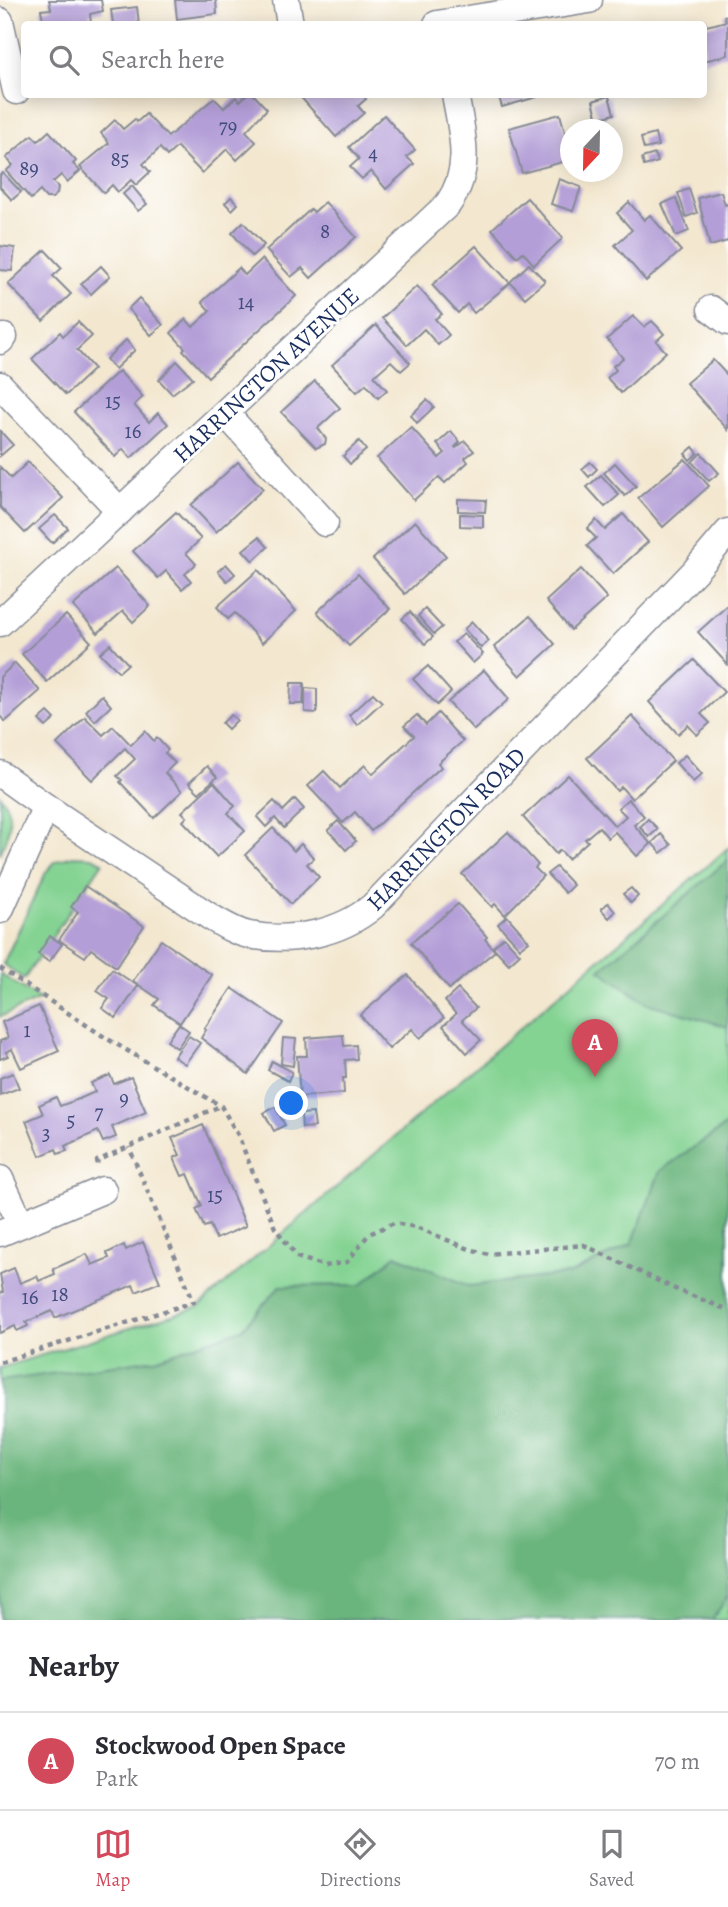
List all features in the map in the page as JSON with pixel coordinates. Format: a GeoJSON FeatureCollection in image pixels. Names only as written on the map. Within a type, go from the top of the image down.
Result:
{"type":"FeatureCollection","features":[{"type":"Feature","properties":{"kind":"street"},"geometry":{"type":"LineString","coordinates":[[286,0],[290,21]]}},
{"type":"Feature","properties":{"kind":"street"},"geometry":{"type":"LineString","coordinates":[[460,21],[589,0]]}},
{"type":"Feature","properties":{"kind":"street"},"geometry":{"type":"LineString","coordinates":[[0,21],[13,92]]}},
{"type":"Feature","properties":{"kind":"street","name":"HARRINGTON AVENUE"},"geometry":{"type":"LineString","coordinates":[[0,623],[449,204],[460,185],[465,165],[465,149],[456,98]]}},
{"type":"Feature","properties":{"kind":"street"},"geometry":{"type":"LineString","coordinates":[[0,385],[120,511]]}},
{"type":"Feature","properties":{"kind":"street"},"geometry":{"type":"LineString","coordinates":[[225,413],[325,523]]}},
{"type":"Feature","properties":{"kind":"street","name":"HARRINGTON ROAD"},"geometry":{"type":"LineString","coordinates":[[0,774],[209,916],[235,930],[278,937],[337,929],[361,917],[373,906],[694,572],[728,533]]}},
{"type":"Feature","properties":{"kind":"street"},"geometry":{"type":"LineString","coordinates":[[0,910],[46,807]]}},
{"type":"Feature","properties":{"kind":"street"},"geometry":{"type":"LineString","coordinates":[[0,1179],[10,1228],[103,1190]]}},
{"type":"Feature","properties":{"kind":"path"},"geometry":{"type":"LineString","coordinates":[[0,968],[106,1038],[221,1106],[238,1135],[275,1228],[297,1256],[325,1266],[347,1262],[369,1234],[394,1223],[416,1227],[470,1250],[489,1254],[584,1245],[675,1289],[728,1310]]}},
{"type":"Feature","properties":{"kind":"path"},"geometry":{"type":"LineString","coordinates":[[103,1190],[97,1161],[221,1106]]}},
{"type":"Feature","properties":{"kind":"path"},"geometry":{"type":"LineString","coordinates":[[0,1362],[194,1302],[129,1147]]}},
{"type":"Feature","properties":{"kind":"green space"},"geometry":{"type":"Polygon","coordinates":[[[0,795],[8,810],[9,824],[0,854],[0,795]]]}},
{"type":"Feature","properties":{"kind":"green space"},"geometry":{"type":"Polygon","coordinates":[[[728,848],[728,1620],[0,1620],[0,1368],[198,1307],[728,848]]]}},
{"type":"Feature","properties":{"kind":"green space"},"geometry":{"type":"Polygon","coordinates":[[[73,856],[92,857],[103,862],[24,979],[3,964],[46,872],[56,861],[73,856]]]}},
{"type":"Feature","properties":{"kind":"green space"},"geometry":{"type":"Polygon","coordinates":[[[728,860],[728,1027],[647,1003],[600,970],[728,860]]]}},
{"type":"Feature","properties":{"kind":"green space"},"geometry":{"type":"Polygon","coordinates":[[[0,974],[40,999],[0,1017],[0,974]]]}},
{"type":"Feature","properties":{"kind":"green space"},"geometry":{"type":"Polygon","coordinates":[[[728,1124],[728,1596],[712,1620],[0,1620],[0,1381],[155,1359],[242,1329],[280,1286],[361,1285],[396,1255],[469,1286],[570,1274],[632,1244],[660,1171],[728,1124]]]}},
{"type":"Feature","properties":{"kind":"building"},"geometry":{"type":"Polygon","coordinates":[[[49,0],[101,0],[103,11],[90,14],[91,21],[43,21],[41,10],[51,9],[49,0]]]}},
{"type":"Feature","properties":{"kind":"building"},"geometry":{"type":"Polygon","coordinates":[[[175,0],[216,0],[217,14],[177,19],[175,0]]]}},
{"type":"Feature","properties":{"kind":"building"},"geometry":{"type":"Polygon","coordinates":[[[137,7],[139,21],[113,21],[111,10],[137,7]]]}},
{"type":"Feature","properties":{"kind":"building"},"geometry":{"type":"Polygon","coordinates":[[[728,15],[728,55],[707,60],[707,26],[726,21],[724,16],[728,15]]]}},
{"type":"Feature","properties":{"kind":"building"},"geometry":{"type":"Polygon","coordinates":[[[214,98],[224,108],[235,98],[240,101],[243,98],[257,98],[267,109],[246,131],[256,142],[237,160],[227,149],[202,173],[177,147],[167,156],[160,148],[143,164],[150,172],[136,185],[131,180],[118,192],[112,185],[104,193],[80,167],[109,143],[101,133],[115,120],[123,129],[146,114],[168,137],[214,98]]]}},
{"type":"Feature","properties":{"kind":"building"},"geometry":{"type":"Polygon","coordinates":[[[302,98],[365,98],[358,106],[364,113],[336,137],[302,98]]]}},
{"type":"Feature","properties":{"kind":"building"},"geometry":{"type":"Polygon","coordinates":[[[499,98],[534,98],[502,107],[499,98]]]}},
{"type":"Feature","properties":{"kind":"building"},"geometry":{"type":"Polygon","coordinates":[[[610,98],[614,114],[598,119],[593,101],[610,98]]]}},
{"type":"Feature","properties":{"kind":"building"},"geometry":{"type":"Polygon","coordinates":[[[560,114],[560,163],[522,173],[509,128],[560,114]]]}},
{"type":"Feature","properties":{"kind":"building"},"geometry":{"type":"Polygon","coordinates":[[[384,115],[415,150],[407,157],[414,164],[386,189],[371,171],[362,179],[350,167],[359,159],[349,147],[384,115]]]}},
{"type":"Feature","properties":{"kind":"building"},"geometry":{"type":"Polygon","coordinates":[[[49,131],[76,161],[73,164],[80,171],[67,182],[61,175],[53,182],[58,187],[57,194],[52,198],[46,198],[40,191],[31,199],[6,171],[13,165],[6,158],[32,135],[38,141],[49,131]]]}},
{"type":"Feature","properties":{"kind":"building"},"geometry":{"type":"Polygon","coordinates":[[[655,134],[658,146],[644,149],[641,138],[655,134]]]}},
{"type":"Feature","properties":{"kind":"building"},"geometry":{"type":"Polygon","coordinates":[[[655,154],[658,162],[644,166],[642,158],[655,154]]]}},
{"type":"Feature","properties":{"kind":"building"},"geometry":{"type":"Polygon","coordinates":[[[3,173],[21,192],[12,200],[0,187],[0,175],[3,173]]]}},
{"type":"Feature","properties":{"kind":"building"},"geometry":{"type":"Polygon","coordinates":[[[559,179],[560,182],[581,187],[573,211],[551,204],[559,179]]]}},
{"type":"Feature","properties":{"kind":"building"},"geometry":{"type":"Polygon","coordinates":[[[132,186],[147,204],[138,211],[123,194],[132,186]]]}},
{"type":"Feature","properties":{"kind":"building"},"geometry":{"type":"Polygon","coordinates":[[[689,189],[697,213],[686,217],[678,193],[689,189]]]}},
{"type":"Feature","properties":{"kind":"building"},"geometry":{"type":"Polygon","coordinates":[[[721,192],[725,205],[728,204],[728,241],[710,246],[698,198],[721,192]]]}},
{"type":"Feature","properties":{"kind":"building"},"geometry":{"type":"Polygon","coordinates":[[[231,197],[238,204],[232,210],[225,203],[231,197]]]}},
{"type":"Feature","properties":{"kind":"building"},"geometry":{"type":"Polygon","coordinates":[[[527,198],[563,238],[534,265],[523,252],[517,257],[492,229],[527,198]]]}},
{"type":"Feature","properties":{"kind":"building"},"geometry":{"type":"Polygon","coordinates":[[[676,198],[689,231],[676,236],[662,204],[676,198]]]}},
{"type":"Feature","properties":{"kind":"building"},"geometry":{"type":"Polygon","coordinates":[[[325,202],[356,237],[311,278],[302,268],[291,277],[266,250],[311,209],[314,212],[325,202]]]}},
{"type":"Feature","properties":{"kind":"building"},"geometry":{"type":"Polygon","coordinates":[[[629,202],[644,220],[650,215],[681,251],[646,281],[615,245],[632,230],[617,213],[629,202]]]}},
{"type":"Feature","properties":{"kind":"building"},"geometry":{"type":"Polygon","coordinates":[[[243,222],[264,245],[252,256],[232,233],[243,222]]]}},
{"type":"Feature","properties":{"kind":"building"},"geometry":{"type":"Polygon","coordinates":[[[0,246],[15,248],[12,271],[0,270],[0,246]]]}},
{"type":"Feature","properties":{"kind":"building"},"geometry":{"type":"Polygon","coordinates":[[[476,246],[510,283],[474,313],[467,304],[458,313],[432,285],[476,246]]]}},
{"type":"Feature","properties":{"kind":"building"},"geometry":{"type":"Polygon","coordinates":[[[45,250],[62,268],[53,276],[71,294],[43,321],[8,284],[45,250]]]}},
{"type":"Feature","properties":{"kind":"building"},"geometry":{"type":"Polygon","coordinates":[[[262,259],[296,296],[208,377],[171,333],[186,319],[193,327],[210,311],[202,302],[239,268],[245,275],[262,259]]]}},
{"type":"Feature","properties":{"kind":"building"},"geometry":{"type":"Polygon","coordinates":[[[529,264],[545,281],[525,298],[510,282],[529,264]]]}},
{"type":"Feature","properties":{"kind":"building"},"geometry":{"type":"Polygon","coordinates":[[[101,266],[110,276],[91,294],[81,284],[101,266]]]}},
{"type":"Feature","properties":{"kind":"building"},"geometry":{"type":"Polygon","coordinates":[[[417,286],[442,314],[435,319],[449,335],[438,345],[424,329],[407,345],[382,318],[417,286]]]}},
{"type":"Feature","properties":{"kind":"building"},"geometry":{"type":"Polygon","coordinates":[[[139,298],[163,325],[151,335],[128,309],[139,298]]]}},
{"type":"Feature","properties":{"kind":"building"},"geometry":{"type":"Polygon","coordinates":[[[633,316],[644,327],[652,321],[658,327],[664,334],[656,341],[666,352],[621,393],[607,378],[616,370],[613,366],[623,358],[607,339],[633,316]]]}},
{"type":"Feature","properties":{"kind":"building"},"geometry":{"type":"Polygon","coordinates":[[[78,322],[92,336],[77,350],[94,369],[66,395],[32,359],[60,332],[63,336],[78,322]]]}},
{"type":"Feature","properties":{"kind":"building"},"geometry":{"type":"Polygon","coordinates":[[[376,325],[410,363],[401,371],[391,361],[374,376],[387,390],[378,398],[366,384],[357,392],[332,365],[376,325]]]}},
{"type":"Feature","properties":{"kind":"building"},"geometry":{"type":"Polygon","coordinates":[[[126,340],[135,350],[115,369],[106,359],[126,340]]]}},
{"type":"Feature","properties":{"kind":"building"},"geometry":{"type":"Polygon","coordinates":[[[713,360],[728,376],[728,430],[686,383],[713,360]]]}},
{"type":"Feature","properties":{"kind":"building"},"geometry":{"type":"Polygon","coordinates":[[[177,361],[193,378],[172,394],[159,380],[177,361]]]}},
{"type":"Feature","properties":{"kind":"building"},"geometry":{"type":"Polygon","coordinates":[[[119,371],[143,397],[134,405],[149,422],[158,413],[168,424],[131,458],[123,449],[115,457],[74,412],[119,371]]]}},
{"type":"Feature","properties":{"kind":"building"},"geometry":{"type":"Polygon","coordinates":[[[315,381],[340,408],[318,428],[326,439],[325,444],[316,448],[281,412],[315,381]]]}},
{"type":"Feature","properties":{"kind":"building"},"geometry":{"type":"Polygon","coordinates":[[[427,400],[434,407],[417,423],[411,415],[427,400]]]}},
{"type":"Feature","properties":{"kind":"building"},"geometry":{"type":"Polygon","coordinates":[[[411,427],[439,458],[445,453],[437,444],[451,431],[460,442],[456,448],[465,441],[474,451],[465,458],[468,462],[445,483],[439,477],[414,500],[377,458],[411,427]]]}},
{"type":"Feature","properties":{"kind":"building"},"geometry":{"type":"Polygon","coordinates":[[[0,431],[13,445],[0,456],[0,431]]]}},
{"type":"Feature","properties":{"kind":"building"},"geometry":{"type":"Polygon","coordinates":[[[359,441],[366,450],[350,464],[343,456],[359,441]]]}},
{"type":"Feature","properties":{"kind":"building"},"geometry":{"type":"Polygon","coordinates":[[[693,447],[698,453],[690,460],[685,454],[693,447]]]}},
{"type":"Feature","properties":{"kind":"building"},"geometry":{"type":"Polygon","coordinates":[[[701,453],[719,473],[709,481],[692,462],[701,453]]]}},
{"type":"Feature","properties":{"kind":"building"},"geometry":{"type":"Polygon","coordinates":[[[685,459],[709,486],[663,527],[638,498],[685,459]]]}},
{"type":"Feature","properties":{"kind":"building"},"geometry":{"type":"Polygon","coordinates":[[[28,462],[63,498],[25,533],[0,507],[0,467],[11,478],[28,462]]]}},
{"type":"Feature","properties":{"kind":"building"},"geometry":{"type":"Polygon","coordinates":[[[238,462],[263,489],[216,532],[191,505],[238,462]]]}},
{"type":"Feature","properties":{"kind":"building"},"geometry":{"type":"Polygon","coordinates":[[[590,462],[597,469],[589,477],[582,469],[590,462]]]}},
{"type":"Feature","properties":{"kind":"building"},"geometry":{"type":"Polygon","coordinates":[[[615,463],[636,486],[625,496],[604,473],[615,463]]]}},
{"type":"Feature","properties":{"kind":"building"},"geometry":{"type":"Polygon","coordinates":[[[601,475],[619,495],[605,507],[587,487],[601,475]]]}},
{"type":"Feature","properties":{"kind":"building"},"geometry":{"type":"Polygon","coordinates":[[[458,499],[486,500],[485,512],[458,511],[458,499]]]}},
{"type":"Feature","properties":{"kind":"building"},"geometry":{"type":"Polygon","coordinates":[[[176,512],[201,539],[186,553],[196,564],[185,574],[191,581],[182,589],[166,571],[158,578],[133,551],[176,512]]]}},
{"type":"Feature","properties":{"kind":"building"},"geometry":{"type":"Polygon","coordinates":[[[460,514],[483,515],[483,527],[460,526],[460,514]]]}},
{"type":"Feature","properties":{"kind":"building"},"geometry":{"type":"Polygon","coordinates":[[[623,514],[648,542],[613,574],[587,546],[596,538],[587,529],[596,520],[605,530],[623,514]]]}},
{"type":"Feature","properties":{"kind":"building"},"geometry":{"type":"Polygon","coordinates":[[[55,515],[68,528],[52,543],[39,529],[55,515]]]}},
{"type":"Feature","properties":{"kind":"building"},"geometry":{"type":"Polygon","coordinates":[[[415,521],[446,556],[405,594],[373,559],[415,521]]]}},
{"type":"Feature","properties":{"kind":"building"},"geometry":{"type":"Polygon","coordinates":[[[259,537],[268,547],[253,561],[243,550],[259,537]]]}},
{"type":"Feature","properties":{"kind":"building"},"geometry":{"type":"Polygon","coordinates":[[[226,564],[235,574],[227,581],[218,571],[226,564]]]}},
{"type":"Feature","properties":{"kind":"building"},"geometry":{"type":"Polygon","coordinates":[[[116,568],[150,606],[133,622],[123,611],[98,633],[73,606],[116,568]]]}},
{"type":"Feature","properties":{"kind":"building"},"geometry":{"type":"Polygon","coordinates":[[[581,569],[607,598],[571,630],[546,601],[581,569]]]}},
{"type":"Feature","properties":{"kind":"building"},"geometry":{"type":"Polygon","coordinates":[[[258,570],[296,611],[262,643],[235,613],[228,619],[217,607],[258,570]]]}},
{"type":"Feature","properties":{"kind":"building"},"geometry":{"type":"Polygon","coordinates":[[[358,574],[390,609],[349,646],[317,612],[358,574]]]}},
{"type":"Feature","properties":{"kind":"building"},"geometry":{"type":"Polygon","coordinates":[[[728,605],[728,665],[698,632],[728,605]]]}},
{"type":"Feature","properties":{"kind":"building"},"geometry":{"type":"Polygon","coordinates":[[[425,609],[442,627],[434,634],[418,616],[425,609]]]}},
{"type":"Feature","properties":{"kind":"building"},"geometry":{"type":"Polygon","coordinates":[[[410,612],[433,637],[425,644],[402,619],[410,612]]]}},
{"type":"Feature","properties":{"kind":"building"},"geometry":{"type":"Polygon","coordinates":[[[66,615],[91,642],[47,682],[22,654],[66,615]]]}},
{"type":"Feature","properties":{"kind":"building"},"geometry":{"type":"Polygon","coordinates":[[[530,616],[555,644],[520,676],[494,647],[530,616]]]}},
{"type":"Feature","properties":{"kind":"building"},"geometry":{"type":"Polygon","coordinates":[[[472,622],[489,641],[481,648],[464,629],[472,622]]]}},
{"type":"Feature","properties":{"kind":"building"},"geometry":{"type":"Polygon","coordinates":[[[464,634],[483,654],[473,663],[454,642],[464,634]]]}},
{"type":"Feature","properties":{"kind":"building"},"geometry":{"type":"Polygon","coordinates":[[[110,644],[128,664],[119,672],[100,653],[110,644]]]}},
{"type":"Feature","properties":{"kind":"building"},"geometry":{"type":"Polygon","coordinates":[[[694,660],[724,692],[701,714],[710,723],[697,735],[688,725],[678,734],[649,702],[694,660]]]}},
{"type":"Feature","properties":{"kind":"building"},"geometry":{"type":"Polygon","coordinates":[[[15,663],[40,691],[5,722],[0,716],[0,677],[15,663]]]}},
{"type":"Feature","properties":{"kind":"building"},"geometry":{"type":"Polygon","coordinates":[[[428,666],[451,692],[437,705],[413,679],[428,666]]]}},
{"type":"Feature","properties":{"kind":"building"},"geometry":{"type":"Polygon","coordinates":[[[484,670],[509,699],[474,730],[448,702],[484,670]]]}},
{"type":"Feature","properties":{"kind":"building"},"geometry":{"type":"Polygon","coordinates":[[[291,683],[304,683],[303,704],[290,704],[291,683]]]}},
{"type":"Feature","properties":{"kind":"building"},"geometry":{"type":"Polygon","coordinates":[[[305,688],[317,689],[317,713],[305,712],[305,688]]]}},
{"type":"Feature","properties":{"kind":"building"},"geometry":{"type":"Polygon","coordinates":[[[373,693],[382,702],[357,725],[349,715],[373,693]]]}},
{"type":"Feature","properties":{"kind":"building"},"geometry":{"type":"Polygon","coordinates":[[[102,695],[111,706],[95,721],[86,711],[102,695]]]}},
{"type":"Feature","properties":{"kind":"building"},"geometry":{"type":"Polygon","coordinates":[[[48,712],[55,719],[46,727],[39,720],[48,712]]]}},
{"type":"Feature","properties":{"kind":"building"},"geometry":{"type":"Polygon","coordinates":[[[438,713],[463,741],[438,763],[441,767],[371,831],[355,812],[343,823],[308,786],[324,771],[340,788],[365,765],[373,774],[414,736],[404,726],[417,715],[426,725],[438,713]]]}},
{"type":"Feature","properties":{"kind":"building"},"geometry":{"type":"Polygon","coordinates":[[[231,715],[237,720],[228,729],[222,723],[231,715]]]}},
{"type":"Feature","properties":{"kind":"building"},"geometry":{"type":"Polygon","coordinates":[[[632,716],[673,761],[632,799],[621,787],[617,791],[587,758],[632,716]]]}},
{"type":"Feature","properties":{"kind":"building"},"geometry":{"type":"Polygon","coordinates":[[[85,717],[103,735],[113,726],[131,745],[145,731],[154,741],[157,738],[168,750],[165,753],[175,763],[165,773],[182,791],[154,818],[117,776],[135,759],[125,748],[92,780],[57,744],[85,717]]]}},
{"type":"Feature","properties":{"kind":"building"},"geometry":{"type":"Polygon","coordinates":[[[685,755],[702,774],[693,782],[676,763],[685,755]]]}},
{"type":"Feature","properties":{"kind":"building"},"geometry":{"type":"Polygon","coordinates":[[[207,766],[217,777],[199,793],[189,783],[207,766]]]}},
{"type":"Feature","properties":{"kind":"building"},"geometry":{"type":"Polygon","coordinates":[[[568,775],[615,826],[626,816],[618,808],[628,799],[644,816],[634,825],[651,844],[637,856],[615,832],[608,838],[599,827],[568,859],[560,850],[556,854],[523,817],[568,775]]]}},
{"type":"Feature","properties":{"kind":"building"},"geometry":{"type":"Polygon","coordinates":[[[214,782],[235,806],[228,813],[245,831],[217,857],[183,821],[187,817],[182,812],[214,782]]]}},
{"type":"Feature","properties":{"kind":"building"},"geometry":{"type":"Polygon","coordinates":[[[295,799],[304,809],[284,828],[275,818],[266,827],[257,817],[274,801],[283,811],[295,799]]]}},
{"type":"Feature","properties":{"kind":"building"},"geometry":{"type":"Polygon","coordinates":[[[648,819],[658,829],[649,837],[640,827],[648,819]]]}},
{"type":"Feature","properties":{"kind":"building"},"geometry":{"type":"Polygon","coordinates":[[[338,821],[356,841],[346,850],[328,830],[338,821]]]}},
{"type":"Feature","properties":{"kind":"building"},"geometry":{"type":"Polygon","coordinates":[[[273,828],[294,851],[301,844],[314,858],[307,864],[319,877],[291,904],[245,855],[273,828]]]}},
{"type":"Feature","properties":{"kind":"building"},"geometry":{"type":"Polygon","coordinates":[[[508,832],[538,865],[535,868],[543,876],[505,915],[495,904],[492,907],[462,874],[508,832]]]}},
{"type":"Feature","properties":{"kind":"building"},"geometry":{"type":"Polygon","coordinates":[[[661,834],[671,845],[661,853],[652,843],[661,834]]]}},
{"type":"Feature","properties":{"kind":"building"},"geometry":{"type":"Polygon","coordinates":[[[556,867],[573,885],[565,893],[547,874],[556,867]]]}},
{"type":"Feature","properties":{"kind":"building"},"geometry":{"type":"Polygon","coordinates":[[[85,886],[144,926],[116,967],[91,949],[85,957],[59,940],[78,912],[71,907],[85,886]]]}},
{"type":"Feature","properties":{"kind":"building"},"geometry":{"type":"Polygon","coordinates":[[[631,888],[638,896],[631,903],[623,894],[631,888]]]}},
{"type":"Feature","properties":{"kind":"building"},"geometry":{"type":"Polygon","coordinates":[[[608,903],[615,912],[609,918],[601,909],[608,903]]]}},
{"type":"Feature","properties":{"kind":"building"},"geometry":{"type":"Polygon","coordinates":[[[458,904],[487,937],[485,939],[495,951],[449,989],[411,943],[458,904]]]}},
{"type":"Feature","properties":{"kind":"building"},"geometry":{"type":"Polygon","coordinates":[[[507,916],[529,941],[520,948],[498,924],[507,916]]]}},
{"type":"Feature","properties":{"kind":"building"},"geometry":{"type":"Polygon","coordinates":[[[50,936],[62,944],[49,962],[38,954],[50,936]]]}},
{"type":"Feature","properties":{"kind":"building"},"geometry":{"type":"Polygon","coordinates":[[[504,937],[520,954],[509,964],[493,947],[504,937]]]}},
{"type":"Feature","properties":{"kind":"building"},"geometry":{"type":"Polygon","coordinates":[[[161,940],[212,975],[180,1023],[154,1005],[159,999],[133,981],[161,940]]]}},
{"type":"Feature","properties":{"kind":"building"},"geometry":{"type":"Polygon","coordinates":[[[112,969],[138,986],[116,1018],[102,1008],[109,999],[97,991],[112,969]]]}},
{"type":"Feature","properties":{"kind":"building"},"geometry":{"type":"Polygon","coordinates":[[[408,975],[444,1018],[420,1038],[412,1029],[389,1049],[360,1015],[408,975]]]}},
{"type":"Feature","properties":{"kind":"building"},"geometry":{"type":"Polygon","coordinates":[[[232,988],[283,1023],[248,1074],[201,1038],[206,1030],[204,1029],[232,988]]]}},
{"type":"Feature","properties":{"kind":"building"},"geometry":{"type":"Polygon","coordinates":[[[458,989],[476,1008],[462,1020],[481,1040],[467,1053],[443,1026],[456,1014],[445,1001],[458,989]]]}},
{"type":"Feature","properties":{"kind":"building"},"geometry":{"type":"Polygon","coordinates":[[[39,1006],[59,1051],[21,1068],[12,1049],[6,1052],[8,1056],[0,1059],[0,1041],[8,1038],[2,1022],[39,1006]]]}},
{"type":"Feature","properties":{"kind":"building"},"geometry":{"type":"Polygon","coordinates":[[[179,1024],[189,1031],[177,1048],[167,1041],[179,1024]]]}},
{"type":"Feature","properties":{"kind":"building"},"geometry":{"type":"Polygon","coordinates":[[[343,1035],[344,1046],[356,1045],[357,1059],[345,1060],[344,1093],[300,1097],[297,1056],[307,1056],[306,1038],[343,1035]]]}},
{"type":"Feature","properties":{"kind":"building"},"geometry":{"type":"Polygon","coordinates":[[[189,1036],[200,1043],[185,1064],[174,1057],[189,1036]]]}},
{"type":"Feature","properties":{"kind":"building"},"geometry":{"type":"Polygon","coordinates":[[[283,1038],[296,1039],[293,1066],[281,1064],[283,1038]]]}},
{"type":"Feature","properties":{"kind":"building"},"geometry":{"type":"Polygon","coordinates":[[[272,1061],[292,1072],[288,1081],[268,1070],[272,1061]]]}},
{"type":"Feature","properties":{"kind":"building"},"geometry":{"type":"Polygon","coordinates":[[[13,1073],[19,1088],[0,1095],[0,1078],[13,1073]]]}},
{"type":"Feature","properties":{"kind":"building"},"geometry":{"type":"Polygon","coordinates":[[[110,1075],[114,1084],[131,1077],[146,1112],[112,1127],[116,1137],[103,1142],[98,1131],[65,1146],[67,1151],[58,1154],[56,1149],[40,1156],[26,1121],[43,1114],[39,1105],[56,1097],[60,1106],[79,1099],[95,1092],[91,1083],[110,1075]]]}},
{"type":"Feature","properties":{"kind":"building"},"geometry":{"type":"Polygon","coordinates":[[[275,1107],[285,1125],[274,1131],[264,1113],[275,1107]]]}},
{"type":"Feature","properties":{"kind":"building"},"geometry":{"type":"Polygon","coordinates":[[[313,1113],[315,1127],[302,1128],[301,1114],[313,1113]]]}},
{"type":"Feature","properties":{"kind":"building"},"geometry":{"type":"Polygon","coordinates":[[[203,1125],[246,1226],[216,1239],[210,1225],[204,1227],[196,1209],[202,1206],[188,1174],[182,1176],[174,1158],[180,1155],[172,1138],[203,1125]]]}},
{"type":"Feature","properties":{"kind":"building"},"geometry":{"type":"Polygon","coordinates":[[[143,1242],[160,1282],[136,1292],[133,1285],[55,1318],[52,1311],[26,1322],[28,1326],[17,1331],[15,1326],[0,1333],[0,1293],[3,1292],[0,1274],[14,1268],[20,1283],[37,1276],[39,1281],[55,1274],[53,1269],[87,1254],[92,1265],[109,1258],[107,1253],[124,1245],[126,1250],[143,1242]]]}},
{"type":"Feature","properties":{"kind":"place","name":"Stockwood Open Space"},"geometry":{"type":"Point","coordinates":[595,1077]}}]}
